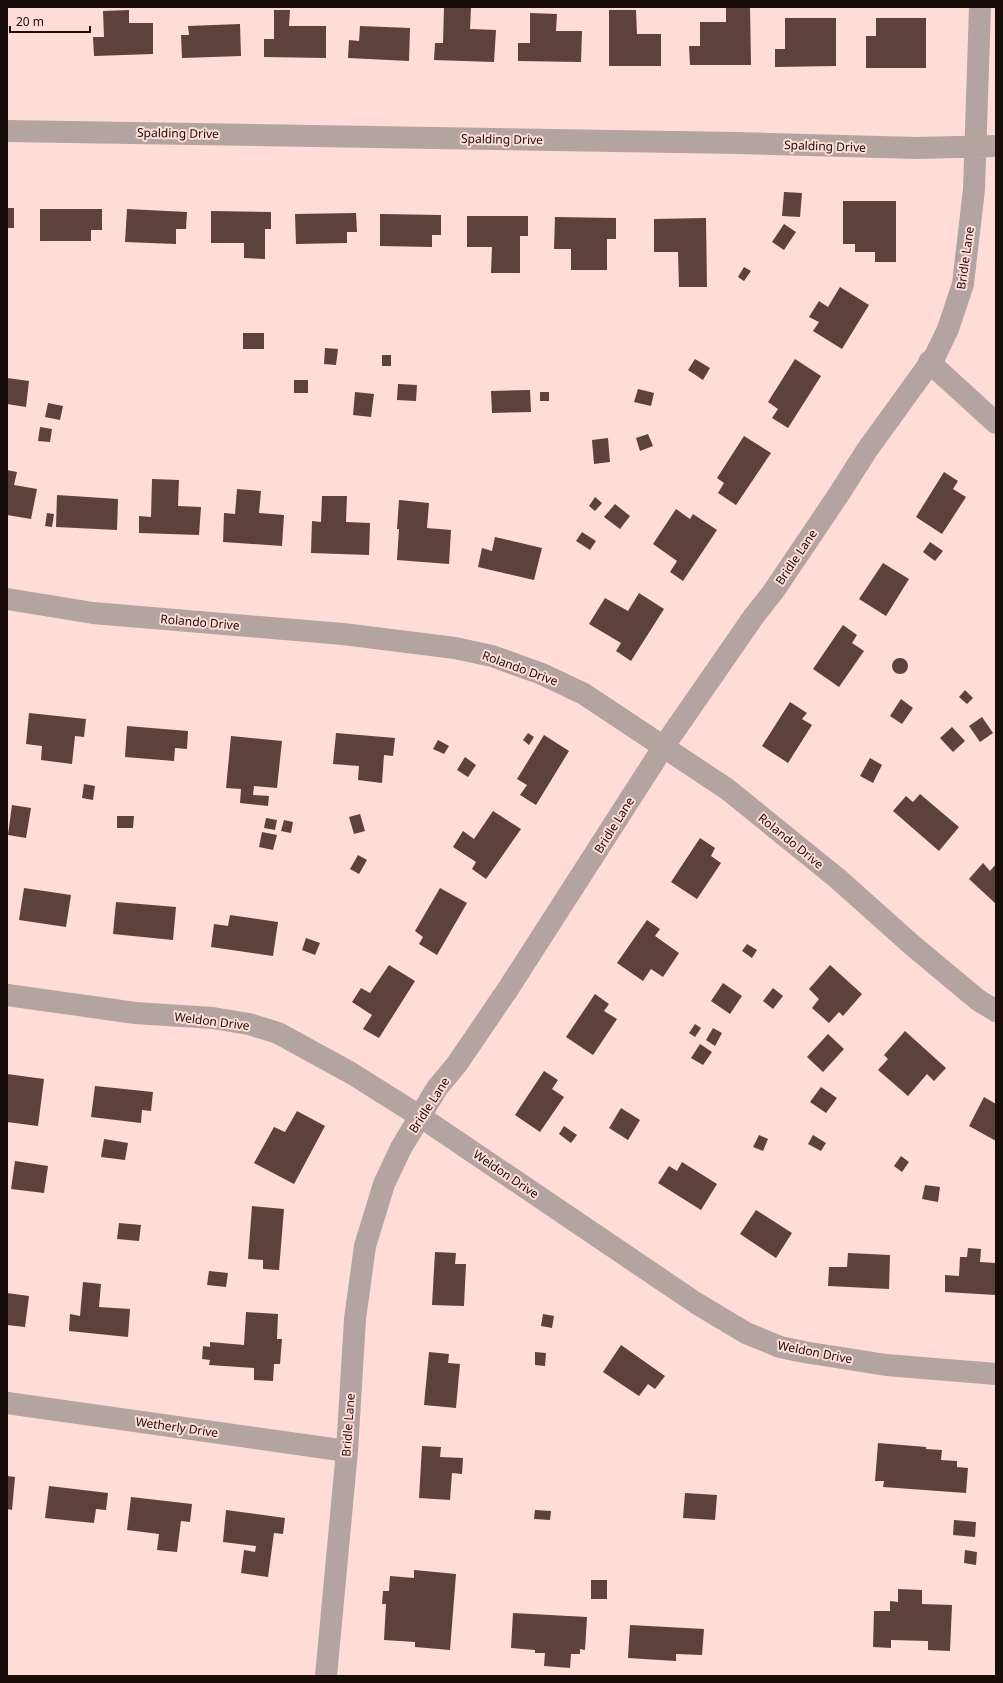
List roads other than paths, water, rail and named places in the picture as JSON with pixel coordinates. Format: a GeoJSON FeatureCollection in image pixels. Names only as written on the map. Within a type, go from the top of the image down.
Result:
{"type":"FeatureCollection","features":[{"type":"Feature","properties":{"kind":"street","name":"Bridle Lane"},"geometry":{"type":"LineString","coordinates":[[326,1676],[347,1451],[355,1319],[365,1246],[384,1184],[401,1148],[421,1117],[437,1088],[457,1064],[508,990],[664,746],[754,616],[773,592],[867,450],[935,356],[948,329],[963,284],[974,189],[986,147],[980,7]]}},
{"type":"Feature","properties":{"kind":"street","name":"Spalding Drive"},"geometry":{"type":"LineString","coordinates":[[7,131],[737,143],[917,148],[986,147]]}},
{"type":"Feature","properties":{"kind":"street"},"geometry":{"type":"LineString","coordinates":[[930,362],[996,423]]}},
{"type":"Feature","properties":{"kind":"street","name":"Rolando Drive"},"geometry":{"type":"LineString","coordinates":[[7,599],[93,613],[343,634],[455,648],[492,656],[542,674],[584,694],[727,789],[837,878],[912,945],[966,990],[996,1011]]}},
{"type":"Feature","properties":{"kind":"street","name":"Weldon Drive"},"geometry":{"type":"LineString","coordinates":[[7,995],[135,1013],[213,1018],[249,1024],[278,1033],[351,1073],[421,1117],[690,1298],[746,1333],[780,1347],[804,1352],[886,1365],[996,1374]]}},
{"type":"Feature","properties":{"kind":"street","name":"Wetherly Drive"},"geometry":{"type":"LineString","coordinates":[[7,1403],[347,1451]]}}]}
